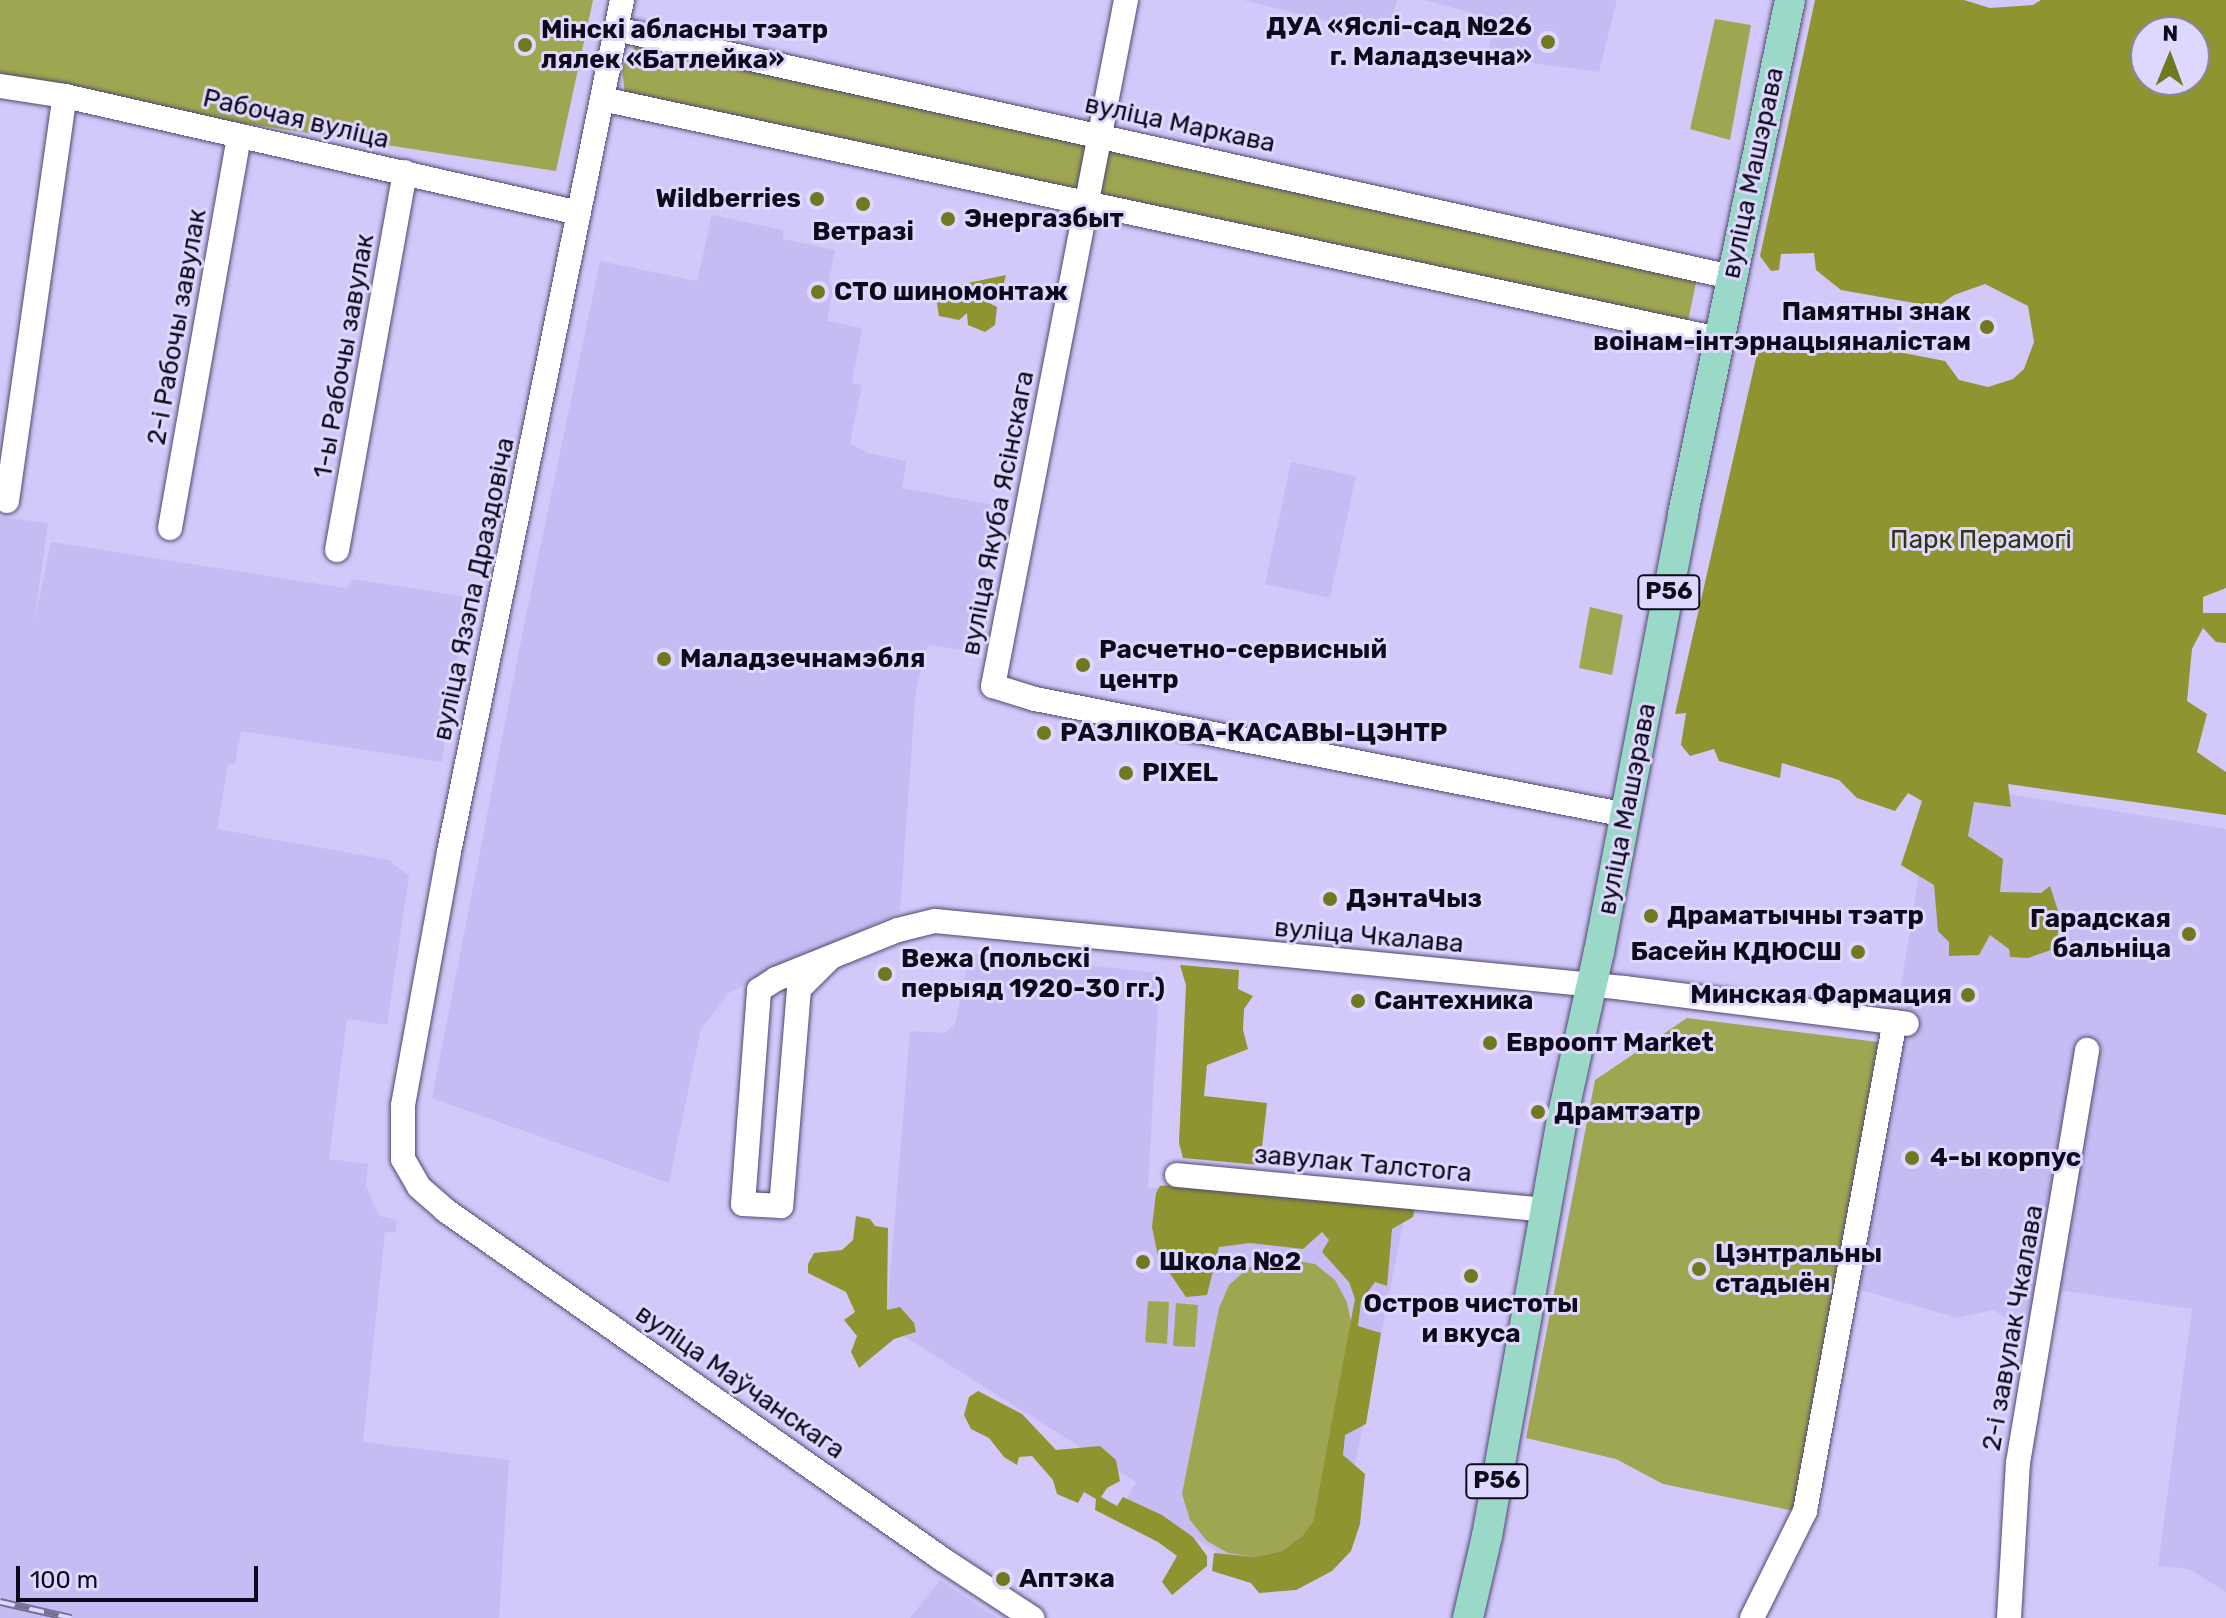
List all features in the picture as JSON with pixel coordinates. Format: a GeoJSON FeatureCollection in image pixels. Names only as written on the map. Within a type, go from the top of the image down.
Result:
{"type":"FeatureCollection","features":[{"type":"Feature","properties":{"kind":"main road","name":"вуліца Машэрава"},"geometry":{"type":"LineString","coordinates":[[1468,1618],[1487,1536],[1544,1210],[1592,985],[1731,277],[1790,0]]}},
{"type":"Feature","properties":{"kind":"street","name":"вуліца Язэпа Драздовіча"},"geometry":{"type":"LineString","coordinates":[[419,1187],[403,1159],[403,1106],[488,654],[622,0]]}},
{"type":"Feature","properties":{"kind":"street","name":"вуліца Якуба Ясінскага"},"geometry":{"type":"LineString","coordinates":[[1126,0],[993,686],[1020,696],[1103,713],[1626,815]]}},
{"type":"Feature","properties":{"kind":"street","name":"вуліца Маркава"},"geometry":{"type":"LineString","coordinates":[[616,29],[1731,277]]}},
{"type":"Feature","properties":{"kind":"street","name":"Рабочая вуліца"},"geometry":{"type":"LineString","coordinates":[[0,86],[65,96],[579,213]]}},
{"type":"Feature","properties":{"kind":"street"},"geometry":{"type":"LineString","coordinates":[[7,501],[65,96]]}},
{"type":"Feature","properties":{"kind":"street"},"geometry":{"type":"LineString","coordinates":[[602,99],[1719,339]]}},
{"type":"Feature","properties":{"kind":"street","name":"2-і Рабочы завулак"},"geometry":{"type":"LineString","coordinates":[[170,528],[239,136]]}},
{"type":"Feature","properties":{"kind":"street","name":"1-ы Рабочы завулак"},"geometry":{"type":"LineString","coordinates":[[337,550],[405,172]]}},
{"type":"Feature","properties":{"kind":"street","name":"вуліца Чкалава"},"geometry":{"type":"LineString","coordinates":[[830,958],[799,989],[781,1206],[743,1204],[759,990],[830,958],[898,930],[935,921],[1592,985],[1901,1023],[1805,1511],[1752,1618]]}},
{"type":"Feature","properties":{"kind":"street","name":"2-і завулак Чкалава"},"geometry":{"type":"LineString","coordinates":[[2009,1618],[2018,1463],[2087,1050]]}},
{"type":"Feature","properties":{"kind":"street","name":"завулак Талстога"},"geometry":{"type":"LineString","coordinates":[[1177,1175],[1544,1210]]}},
{"type":"Feature","properties":{"kind":"street","name":"вуліца Маўчанскага"},"geometry":{"type":"LineString","coordinates":[[419,1187],[537,1277],[1032,1618]]}},
{"type":"Feature","properties":{"kind":"shaded area"},"geometry":{"type":"Polygon","coordinates":[[[1243,0],[1397,0],[1388,36],[1243,0]]]}},
{"type":"Feature","properties":{"kind":"shaded area","name":"ДУА «Яслі-сад №26 г. Маладзечна»"},"geometry":{"type":"Polygon","coordinates":[[[1424,0],[1617,0],[1599,72],[1487,57],[1495,19],[1424,0]]]}},
{"type":"Feature","properties":{"kind":"shaded area"},"geometry":{"type":"Polygon","coordinates":[[[712,215],[783,230],[783,239],[835,250],[829,280],[833,290],[827,321],[862,328],[852,383],[862,385],[850,443],[867,453],[907,461],[902,488],[999,506],[969,651],[928,645],[916,689],[900,912],[730,992],[701,1029],[669,1183],[432,1098],[524,625],[600,261],[697,281],[712,215]]]}},
{"type":"Feature","properties":{"kind":"shaded area"},"geometry":{"type":"Polygon","coordinates":[[[1291,462],[1356,476],[1330,598],[1265,584],[1291,462]]]}},
{"type":"Feature","properties":{"kind":"shaded area"},"geometry":{"type":"Polygon","coordinates":[[[0,517],[48,523],[34,623],[51,542],[345,588],[354,579],[466,597],[442,762],[241,731],[235,765],[228,764],[217,829],[389,860],[409,876],[387,1025],[347,1019],[329,1159],[368,1164],[366,1186],[379,1216],[397,1220],[395,1233],[385,1232],[363,1442],[509,1460],[499,1618],[0,1618],[0,517]]]}},
{"type":"Feature","properties":{"kind":"shaded area"},"geometry":{"type":"Polygon","coordinates":[[[1934,782],[2226,829],[2226,1592],[2189,1569],[2158,1566],[2192,1309],[2036,1287],[2031,1318],[2018,1326],[1993,1310],[1957,1318],[1857,1289],[1907,1006],[1898,1004],[1934,782]]]}},
{"type":"Feature","properties":{"kind":"shaded area","name":"Школа №2"},"geometry":{"type":"Polygon","coordinates":[[[970,953],[1160,973],[1148,1187],[1405,1214],[1342,1531],[1241,1566],[1127,1498],[1136,1482],[886,1325],[910,1031],[945,1033],[955,1024],[970,953]]]}},
{"type":"Feature","properties":{"kind":"shaded area"},"geometry":{"type":"Polygon","coordinates":[[[940,1580],[997,1618],[910,1618],[940,1580]]]}},
{"type":"Feature","properties":{"kind":"green space"},"geometry":{"type":"Polygon","coordinates":[[[0,0],[593,0],[556,171],[0,86],[0,0]]]}},
{"type":"Feature","properties":{"kind":"green space","name":"Парк Перамогі"},"geometry":{"type":"Polygon","coordinates":[[[1815,0],[1964,0],[1990,8],[2033,5],[2041,0],[2226,0],[2226,588],[2203,597],[2203,613],[2226,613],[2226,643],[2216,642],[2203,628],[2192,649],[2187,701],[2207,714],[2197,752],[2226,772],[2226,815],[2008,784],[2011,807],[1974,802],[1968,836],[2003,859],[2000,892],[2041,893],[2050,886],[2061,920],[2054,949],[2028,958],[2010,957],[2009,949],[1990,935],[1979,955],[1949,956],[1949,942],[1938,931],[1934,885],[1901,865],[1922,801],[1908,793],[1895,811],[1857,798],[1839,780],[1782,763],[1780,778],[1719,761],[1714,749],[1690,756],[1681,745],[1686,713],[1675,714],[1760,341],[1793,343],[1804,334],[1945,361],[1959,380],[1988,387],[2013,379],[2024,369],[2034,342],[2028,306],[1985,284],[1954,295],[1937,307],[1841,290],[1816,270],[1814,253],[1781,254],[1779,270],[1771,271],[1760,256],[1815,0]]]}},
{"type":"Feature","properties":{"kind":"green space"},"geometry":{"type":"Polygon","coordinates":[[[1715,19],[1751,25],[1730,140],[1690,129],[1715,19]]]}},
{"type":"Feature","properties":{"kind":"green space"},"geometry":{"type":"Polygon","coordinates":[[[637,42],[1697,278],[1688,321],[625,95],[622,68],[637,42]]]}},
{"type":"Feature","properties":{"kind":"green space"},"geometry":{"type":"Polygon","coordinates":[[[1006,275],[1001,294],[988,288],[983,294],[987,302],[997,307],[995,325],[985,332],[968,325],[967,313],[959,320],[939,316],[935,290],[1006,275]]]}},
{"type":"Feature","properties":{"kind":"green space"},"geometry":{"type":"Polygon","coordinates":[[[1590,607],[1623,615],[1612,675],[1579,668],[1590,607]]]}},
{"type":"Feature","properties":{"kind":"green space"},"geometry":{"type":"Polygon","coordinates":[[[1180,965],[1239,970],[1238,989],[1253,996],[1244,1009],[1243,1030],[1248,1049],[1207,1065],[1204,1096],[1267,1103],[1260,1165],[1183,1158],[1179,1143],[1186,985],[1180,965]]]}},
{"type":"Feature","properties":{"kind":"green space","name":"Цэнтральны стадыён"},"geometry":{"type":"Polygon","coordinates":[[[1687,1018],[1878,1042],[1799,1512],[1663,1484],[1616,1459],[1526,1438],[1595,1080],[1687,1018]]]}},
{"type":"Feature","properties":{"kind":"green space"},"geometry":{"type":"Polygon","coordinates":[[[1182,1184],[1416,1204],[1413,1217],[1392,1229],[1387,1286],[1375,1282],[1361,1301],[1358,1326],[1381,1333],[1366,1424],[1345,1435],[1343,1455],[1365,1474],[1360,1524],[1351,1551],[1332,1571],[1296,1590],[1259,1593],[1251,1583],[1212,1571],[1214,1553],[1255,1557],[1282,1551],[1302,1536],[1313,1521],[1355,1299],[1349,1282],[1322,1252],[1329,1240],[1322,1232],[1303,1249],[1250,1243],[1219,1247],[1207,1295],[1186,1297],[1158,1256],[1152,1227],[1156,1193],[1160,1186],[1182,1184]]]}},
{"type":"Feature","properties":{"kind":"green space"},"geometry":{"type":"Polygon","coordinates":[[[856,1216],[870,1219],[875,1226],[888,1228],[887,1310],[900,1307],[914,1323],[916,1332],[894,1339],[859,1368],[851,1352],[857,1336],[844,1320],[855,1312],[846,1292],[808,1273],[808,1264],[814,1253],[842,1250],[853,1240],[856,1216]]]}},
{"type":"Feature","properties":{"kind":"green space"},"geometry":{"type":"Polygon","coordinates":[[[1274,1257],[1315,1264],[1335,1280],[1347,1302],[1351,1323],[1313,1521],[1302,1536],[1282,1551],[1255,1557],[1228,1553],[1207,1541],[1190,1520],[1182,1494],[1219,1308],[1229,1285],[1248,1268],[1274,1257]]]}},
{"type":"Feature","properties":{"kind":"green space"},"geometry":{"type":"Polygon","coordinates":[[[1148,1301],[1169,1302],[1167,1344],[1145,1342],[1148,1301]]]}},
{"type":"Feature","properties":{"kind":"green space"},"geometry":{"type":"Polygon","coordinates":[[[1176,1303],[1198,1305],[1195,1347],[1173,1346],[1176,1303]]]}},
{"type":"Feature","properties":{"kind":"green space"},"geometry":{"type":"Polygon","coordinates":[[[978,1391],[1022,1414],[1056,1450],[1100,1446],[1116,1460],[1120,1481],[1107,1488],[1101,1497],[1117,1506],[1123,1497],[1162,1515],[1193,1537],[1207,1556],[1207,1566],[1172,1595],[1162,1582],[1177,1556],[1158,1542],[1095,1510],[1096,1499],[1084,1492],[1078,1503],[1057,1494],[1053,1480],[1032,1456],[1019,1457],[1017,1465],[1004,1457],[989,1438],[971,1429],[964,1415],[969,1397],[978,1391]]]}},
{"type":"Feature","properties":{"kind":"railway"},"geometry":{"type":"LineString","coordinates":[[0,1602],[71,1618]]}},
{"type":"Feature","properties":{"kind":"place","name":"ДУА «Яслі-сад №26 г. Маладзечна»"},"geometry":{"type":"Point","coordinates":[1548,42]}},
{"type":"Feature","properties":{"kind":"place","name":"Мінскі абласны тэатр лялек «Батлейка»"},"geometry":{"type":"Point","coordinates":[525,45]}},
{"type":"Feature","properties":{"kind":"place","name":"Wildberries"},"geometry":{"type":"Point","coordinates":[817,199]}},
{"type":"Feature","properties":{"kind":"place","name":"Ветразі"},"geometry":{"type":"Point","coordinates":[863,204]}},
{"type":"Feature","properties":{"kind":"place","name":"Энергазбыт"},"geometry":{"type":"Point","coordinates":[948,219]}},
{"type":"Feature","properties":{"kind":"place","name":"СТО шиномонтаж"},"geometry":{"type":"Point","coordinates":[818,292]}},
{"type":"Feature","properties":{"kind":"place","name":"Памятны знак воінам-інтэрнацыяналістам"},"geometry":{"type":"Point","coordinates":[1987,327]}},
{"type":"Feature","properties":{"kind":"place","name":"Маладзечнамэбля"},"geometry":{"type":"Point","coordinates":[664,659]}},
{"type":"Feature","properties":{"kind":"place","name":"Расчетно-сервисный центр"},"geometry":{"type":"Point","coordinates":[1083,665]}},
{"type":"Feature","properties":{"kind":"place","name":"РАЗЛІКОВА-КАСАВЫ-ЦЭНТР"},"geometry":{"type":"Point","coordinates":[1044,733]}},
{"type":"Feature","properties":{"kind":"place","name":"PIXEL"},"geometry":{"type":"Point","coordinates":[1126,773]}},
{"type":"Feature","properties":{"kind":"place","name":"ДэнтаЧыз"},"geometry":{"type":"Point","coordinates":[1330,899]}},
{"type":"Feature","properties":{"kind":"place","name":"Драматычны тэатр"},"geometry":{"type":"Point","coordinates":[1651,916]}},
{"type":"Feature","properties":{"kind":"place","name":"Гарадская бальніца"},"geometry":{"type":"Point","coordinates":[2189,934]}},
{"type":"Feature","properties":{"kind":"place","name":"Басейн КДЮСШ"},"geometry":{"type":"Point","coordinates":[1858,952]}},
{"type":"Feature","properties":{"kind":"place","name":"Вежа (польскі перыяд 1920-30 гг.)"},"geometry":{"type":"Point","coordinates":[885,974]}},
{"type":"Feature","properties":{"kind":"place","name":"Минская Фармация"},"geometry":{"type":"Point","coordinates":[1968,995]}},
{"type":"Feature","properties":{"kind":"place","name":"Сантехника"},"geometry":{"type":"Point","coordinates":[1358,1001]}},
{"type":"Feature","properties":{"kind":"place","name":"Евроопт Market"},"geometry":{"type":"Point","coordinates":[1490,1043]}},
{"type":"Feature","properties":{"kind":"place","name":"Драмтэатр"},"geometry":{"type":"Point","coordinates":[1538,1112]}},
{"type":"Feature","properties":{"kind":"place","name":"4-ы корпус"},"geometry":{"type":"Point","coordinates":[1912,1158]}},
{"type":"Feature","properties":{"kind":"place","name":"Школа №2"},"geometry":{"type":"Point","coordinates":[1143,1262]}},
{"type":"Feature","properties":{"kind":"place","name":"Цэнтральны стадыён"},"geometry":{"type":"Point","coordinates":[1699,1269]}},
{"type":"Feature","properties":{"kind":"place","name":"Остров чистоты и вкуса"},"geometry":{"type":"Point","coordinates":[1471,1276]}},
{"type":"Feature","properties":{"kind":"place","name":"Аптэка"},"geometry":{"type":"Point","coordinates":[1003,1579]}}]}
